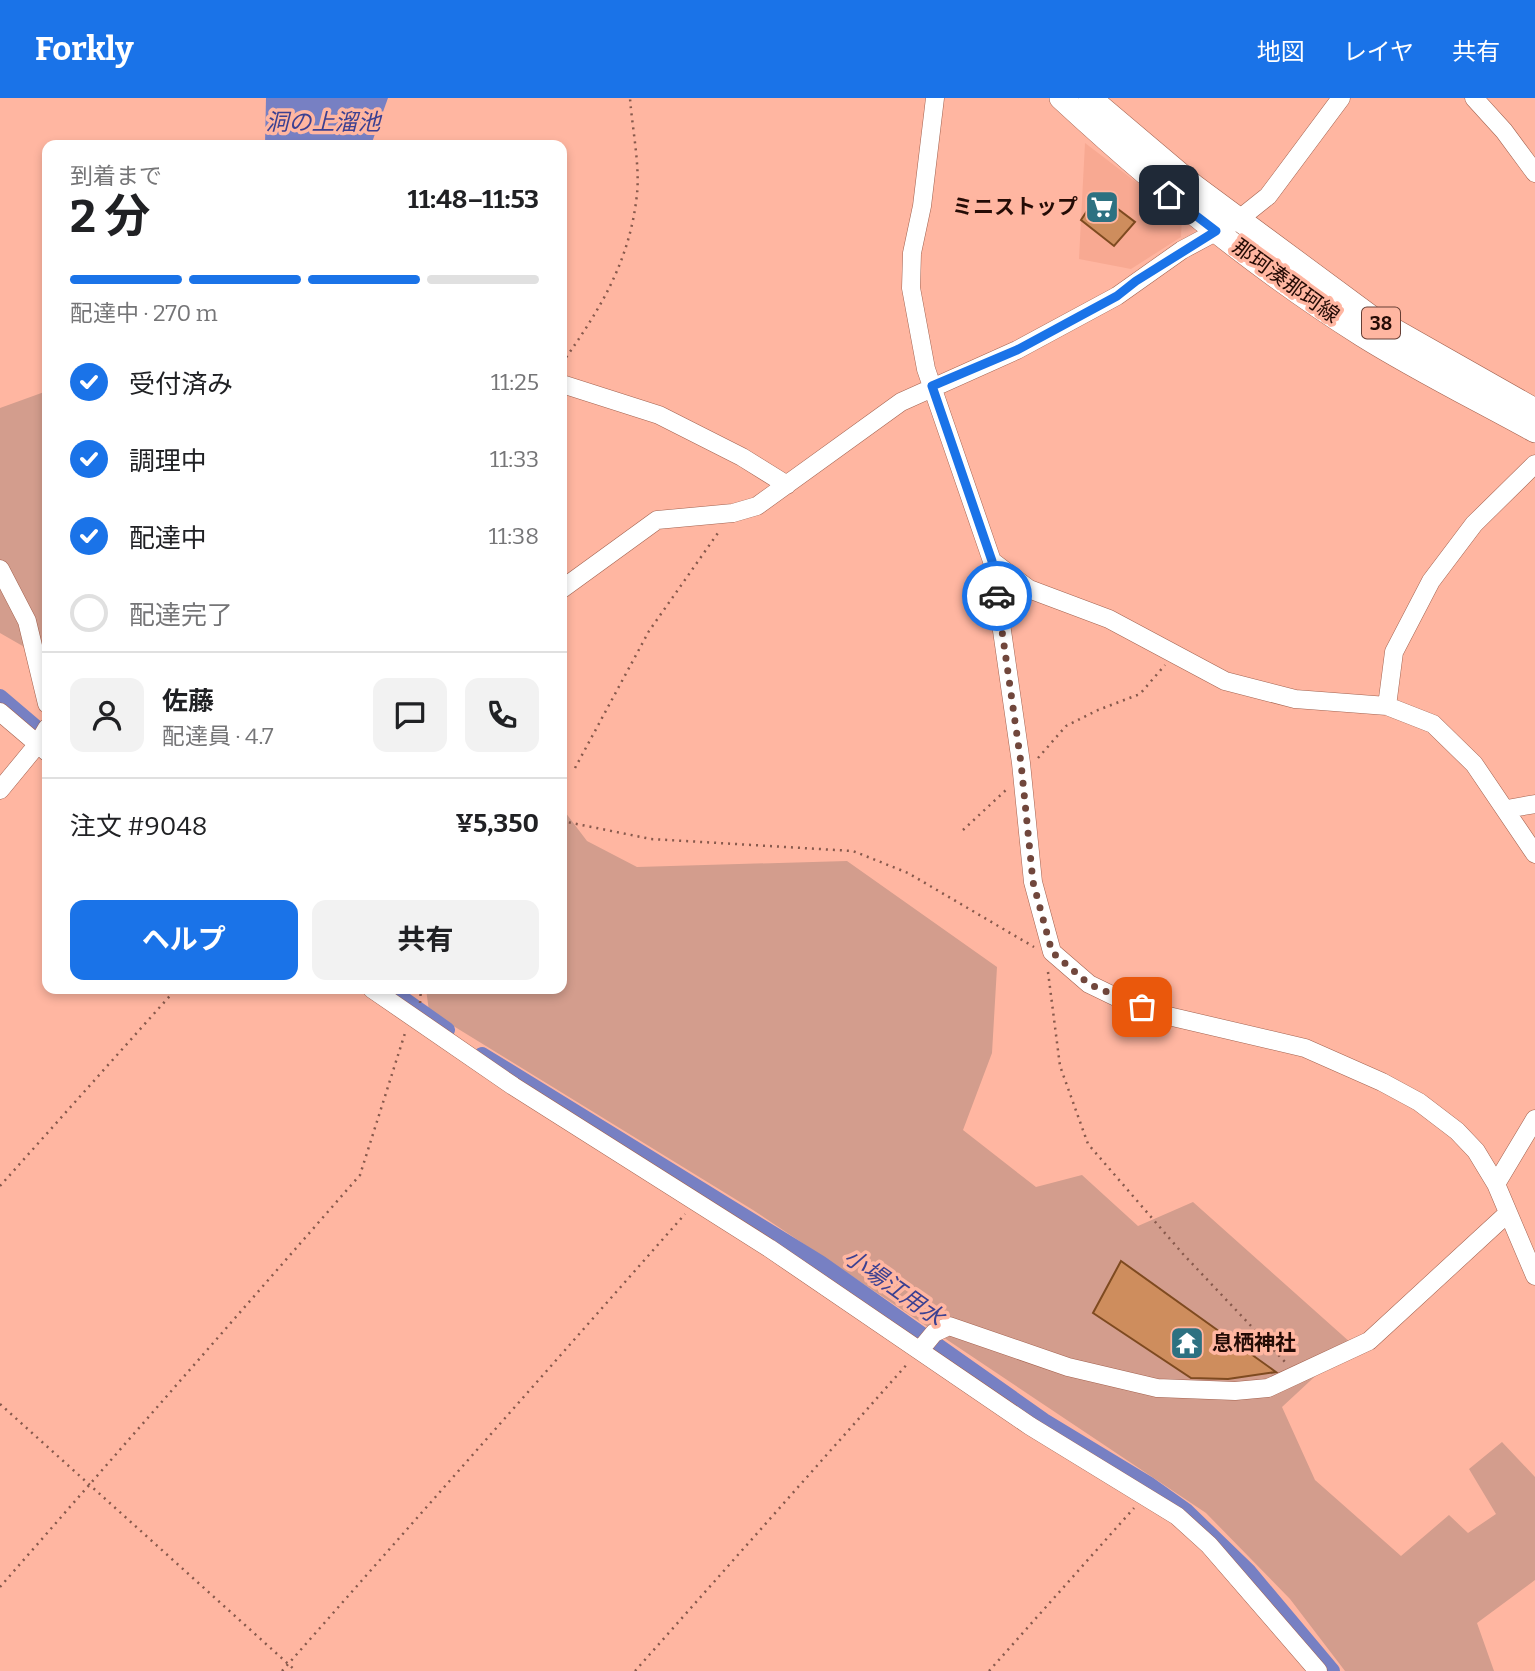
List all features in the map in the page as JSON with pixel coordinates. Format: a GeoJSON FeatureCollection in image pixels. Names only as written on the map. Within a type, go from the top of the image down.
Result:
{"type":"FeatureCollection","features":[{"type":"Feature","properties":{"kind":"main road","name":"那珂湊那珂線"},"geometry":{"type":"LineString","coordinates":[[1061,98],[1150,179],[1216,231],[1361,334],[1535,430]]}},
{"type":"Feature","properties":{"kind":"main road","name":"那珂湊那珂線"},"geometry":{"type":"LineString","coordinates":[[1090,98],[1238,220],[1371,317],[1535,410]]}},
{"type":"Feature","properties":{"kind":"street"},"geometry":{"type":"LineString","coordinates":[[935,98],[922,206],[912,253],[911,288],[926,369],[992,561],[1023,774],[1033,882],[1049,953],[1089,984],[1120,999],[1164,1015],[1305,1048],[1382,1082],[1419,1102],[1476,1151],[1496,1184],[1535,1276]]}},
{"type":"Feature","properties":{"kind":"street"},"geometry":{"type":"LineString","coordinates":[[567,585],[657,520],[733,513],[757,506],[901,402],[1017,350],[1117,296],[1147,273],[1238,220],[1268,196],[1341,98]]}},
{"type":"Feature","properties":{"kind":"street"},"geometry":{"type":"LineString","coordinates":[[1474,98],[1504,131],[1535,173]]}},
{"type":"Feature","properties":{"kind":"street"},"geometry":{"type":"LineString","coordinates":[[567,386],[659,415],[742,457],[787,485]]}},
{"type":"Feature","properties":{"kind":"street"},"geometry":{"type":"LineString","coordinates":[[1387,706],[1395,652],[1431,581],[1474,524],[1535,464]]}},
{"type":"Feature","properties":{"kind":"street"},"geometry":{"type":"LineString","coordinates":[[992,561],[1029,589],[1110,619],[1224,681],[1295,699],[1387,706],[1433,724],[1454,742],[1507,809],[1535,854]]}},
{"type":"Feature","properties":{"kind":"street"},"geometry":{"type":"LineString","coordinates":[[0,569],[27,621],[42,683]]}},
{"type":"Feature","properties":{"kind":"street"},"geometry":{"type":"LineString","coordinates":[[0,712],[42,738]]}},
{"type":"Feature","properties":{"kind":"street"},"geometry":{"type":"LineString","coordinates":[[0,790],[42,740]]}},
{"type":"Feature","properties":{"kind":"street"},"geometry":{"type":"LineString","coordinates":[[1507,809],[1535,804]]}},
{"type":"Feature","properties":{"kind":"street"},"geometry":{"type":"LineString","coordinates":[[382,994],[415,1010],[513,1086],[927,1342],[1030,1426],[1177,1517],[1209,1545],[1318,1671]]}},
{"type":"Feature","properties":{"kind":"street"},"geometry":{"type":"LineString","coordinates":[[1496,1184],[1535,1119]]}},
{"type":"Feature","properties":{"kind":"street"},"geometry":{"type":"LineString","coordinates":[[927,1342],[949,1326],[1068,1367],[1157,1388],[1268,1388],[1369,1341],[1508,1213]]}},
{"type":"Feature","properties":{"kind":"path"},"geometry":{"type":"LineString","coordinates":[[567,356],[594,318],[620,270],[637,193],[630,98]]}},
{"type":"Feature","properties":{"kind":"path"},"geometry":{"type":"LineString","coordinates":[[575,768],[649,631],[733,513]]}},
{"type":"Feature","properties":{"kind":"path"},"geometry":{"type":"LineString","coordinates":[[963,830],[975,822],[1023,774],[1066,726],[1140,694],[1175,655]]}},
{"type":"Feature","properties":{"kind":"path"},"geometry":{"type":"LineString","coordinates":[[567,822],[651,839],[853,851],[908,873],[1049,953],[1060,1066],[1088,1144],[1183,1254],[1298,1376]]}},
{"type":"Feature","properties":{"kind":"path"},"geometry":{"type":"LineString","coordinates":[[0,1186],[172,994]]}},
{"type":"Feature","properties":{"kind":"path"},"geometry":{"type":"LineString","coordinates":[[0,1587],[360,1175],[420,994]]}},
{"type":"Feature","properties":{"kind":"path"},"geometry":{"type":"LineString","coordinates":[[282,1671],[696,1201]]}},
{"type":"Feature","properties":{"kind":"path"},"geometry":{"type":"LineString","coordinates":[[635,1671],[927,1342]]}},
{"type":"Feature","properties":{"kind":"path"},"geometry":{"type":"LineString","coordinates":[[0,1404],[296,1671]]}},
{"type":"Feature","properties":{"kind":"path"},"geometry":{"type":"LineString","coordinates":[[989,1671],[1145,1495]]}},
{"type":"Feature","properties":{"kind":"shaded area"},"geometry":{"type":"Polygon","coordinates":[[[1085,143],[1182,217],[1181,237],[1131,269],[1079,259],[1085,143]]]}},
{"type":"Feature","properties":{"kind":"shaded area"},"geometry":{"type":"Polygon","coordinates":[[[42,393],[42,657],[0,633],[0,408],[42,393]]]}},
{"type":"Feature","properties":{"kind":"shaded area"},"geometry":{"type":"Polygon","coordinates":[[[567,815],[587,841],[637,867],[847,861],[997,967],[992,1053],[963,1130],[1036,1187],[1082,1175],[1138,1226],[1193,1202],[1351,1343],[1282,1407],[1315,1480],[1401,1556],[1449,1515],[1468,1533],[1496,1514],[1469,1469],[1502,1442],[1535,1477],[1535,1580],[1477,1623],[1494,1671],[1345,1671],[1290,1599],[1206,1513],[753,1210],[429,1011],[427,994],[567,994],[567,815]]]}},
{"type":"Feature","properties":{"kind":"water","name":"洞の上溜池"},"geometry":{"type":"Polygon","coordinates":[[[266,98],[388,98],[373,140],[265,140],[266,98]]]}},
{"type":"Feature","properties":{"kind":"building","name":"ミニストップ"},"geometry":{"type":"Polygon","coordinates":[[[1098,194],[1135,222],[1114,246],[1081,220],[1098,194]]]}},
{"type":"Feature","properties":{"kind":"building","name":"息栖神社"},"geometry":{"type":"Polygon","coordinates":[[[1121,1261],[1276,1372],[1228,1379],[1191,1378],[1093,1313],[1121,1261]]]}},
{"type":"Feature","properties":{"kind":"waterway","name":"小場江用水"},"geometry":{"type":"LineString","coordinates":[[0,697],[42,733]]}},
{"type":"Feature","properties":{"kind":"waterway","name":"小場江用水"},"geometry":{"type":"LineString","coordinates":[[396,994],[447,1030]]}},
{"type":"Feature","properties":{"kind":"waterway","name":"小場江用水"},"geometry":{"type":"LineString","coordinates":[[482,1055],[820,1263],[1044,1421],[1148,1484],[1186,1511],[1248,1571],[1332,1671]]}},
{"type":"Feature","properties":{"kind":"way so far"},"geometry":{"type":"LineString","coordinates":[[997,596],[1021,763],[1033,882],[1052,952],[1089,984],[1142,1007]]}},
{"type":"Feature","properties":{"kind":"place","name":"ミニストップ"},"geometry":{"type":"Point","coordinates":[1102,207]}},
{"type":"Feature","properties":{"kind":"place","name":"息栖神社"},"geometry":{"type":"Point","coordinates":[1187,1343]}},
{"type":"Feature","properties":{"kind":"route"},"geometry":{"type":"LineString","coordinates":[[997,596],[992,561],[932,386],[1017,350],[1117,296],[1182,250],[1216,231],[1169,195]]}}]}
